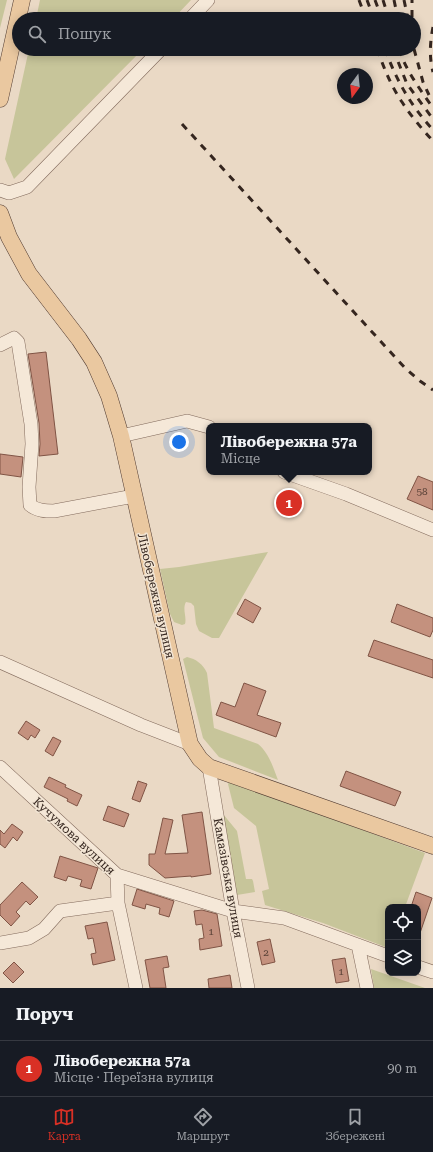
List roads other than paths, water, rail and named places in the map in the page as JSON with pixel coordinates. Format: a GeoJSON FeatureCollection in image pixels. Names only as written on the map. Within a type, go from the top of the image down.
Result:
{"type":"FeatureCollection","features":[{"type":"Feature","properties":{"kind":"main road"},"geometry":{"type":"LineString","coordinates":[[19,12],[22,0]]}},
{"type":"Feature","properties":{"kind":"main road"},"geometry":{"type":"LineString","coordinates":[[0,99],[12,45]]}},
{"type":"Feature","properties":{"kind":"main road","name":"Лівобережна вулиця"},"geometry":{"type":"LineString","coordinates":[[0,213],[9,237],[30,274],[79,339],[94,362],[109,396],[121,436],[190,744],[200,759],[209,767],[433,846]]}},
{"type":"Feature","properties":{"kind":"street"},"geometry":{"type":"LineString","coordinates":[[197,12],[208,0]]}},
{"type":"Feature","properties":{"kind":"street"},"geometry":{"type":"LineString","coordinates":[[0,190],[9,193],[28,187],[154,56]]}},
{"type":"Feature","properties":{"kind":"street"},"geometry":{"type":"LineString","coordinates":[[0,345],[14,338],[18,342],[31,424],[32,444],[29,487],[30,505],[33,508],[42,511],[54,511],[134,496]]}},
{"type":"Feature","properties":{"kind":"street"},"geometry":{"type":"LineString","coordinates":[[121,436],[187,421],[206,426]]}},
{"type":"Feature","properties":{"kind":"street"},"geometry":{"type":"LineString","coordinates":[[292,475],[346,494],[433,530]]}},
{"type":"Feature","properties":{"kind":"street"},"geometry":{"type":"LineString","coordinates":[[0,662],[141,725],[190,744]]}},
{"type":"Feature","properties":{"kind":"street","name":"Кучумова вулиця"},"geometry":{"type":"LineString","coordinates":[[0,767],[116,875],[118,903],[136,988]]}},
{"type":"Feature","properties":{"kind":"street","name":"Камазівська вулиця"},"geometry":{"type":"LineString","coordinates":[[209,767],[233,910],[248,988]]}},
{"type":"Feature","properties":{"kind":"street"},"geometry":{"type":"LineString","coordinates":[[116,875],[233,910],[284,918],[385,955]]}},
{"type":"Feature","properties":{"kind":"street"},"geometry":{"type":"LineString","coordinates":[[0,943],[29,938],[44,929],[60,911],[118,903]]}},
{"type":"Feature","properties":{"kind":"street"},"geometry":{"type":"LineString","coordinates":[[358,945],[367,988]]}},
{"type":"Feature","properties":{"kind":"street"},"geometry":{"type":"LineString","coordinates":[[421,968],[433,972]]}},
{"type":"Feature","properties":{"kind":"railway"},"geometry":{"type":"LineString","coordinates":[[359,0],[363,12]]}},
{"type":"Feature","properties":{"kind":"railway"},"geometry":{"type":"LineString","coordinates":[[367,0],[371,12]]}},
{"type":"Feature","properties":{"kind":"railway"},"geometry":{"type":"LineString","coordinates":[[375,0],[379,12]]}},
{"type":"Feature","properties":{"kind":"railway"},"geometry":{"type":"LineString","coordinates":[[383,0],[387,12]]}},
{"type":"Feature","properties":{"kind":"railway"},"geometry":{"type":"LineString","coordinates":[[394,0],[397,12]]}},
{"type":"Feature","properties":{"kind":"railway"},"geometry":{"type":"LineString","coordinates":[[404,0],[407,12]]}},
{"type":"Feature","properties":{"kind":"railway"},"geometry":{"type":"LineString","coordinates":[[412,0],[412,12]]}},
{"type":"Feature","properties":{"kind":"railway"},"geometry":{"type":"LineString","coordinates":[[433,27],[430,50],[433,72]]}},
{"type":"Feature","properties":{"kind":"railway"},"geometry":{"type":"LineString","coordinates":[[380,56],[394,90],[405,107],[433,141]]}},
{"type":"Feature","properties":{"kind":"railway"},"geometry":{"type":"LineString","coordinates":[[388,56],[394,72],[411,102],[433,130]]}},
{"type":"Feature","properties":{"kind":"railway"},"geometry":{"type":"LineString","coordinates":[[396,56],[407,84],[433,119]]}},
{"type":"Feature","properties":{"kind":"railway"},"geometry":{"type":"LineString","coordinates":[[402,56],[418,87],[433,108]]}},
{"type":"Feature","properties":{"kind":"railway"},"geometry":{"type":"LineString","coordinates":[[416,56],[423,82],[429,95]]}},
{"type":"Feature","properties":{"kind":"railway"},"geometry":{"type":"LineString","coordinates":[[182,124],[405,368],[433,390]]}},
{"type":"Feature","properties":{"kind":"place","name":"Лівобережна 57а"},"geometry":{"type":"Point","coordinates":[289,503]}}]}
